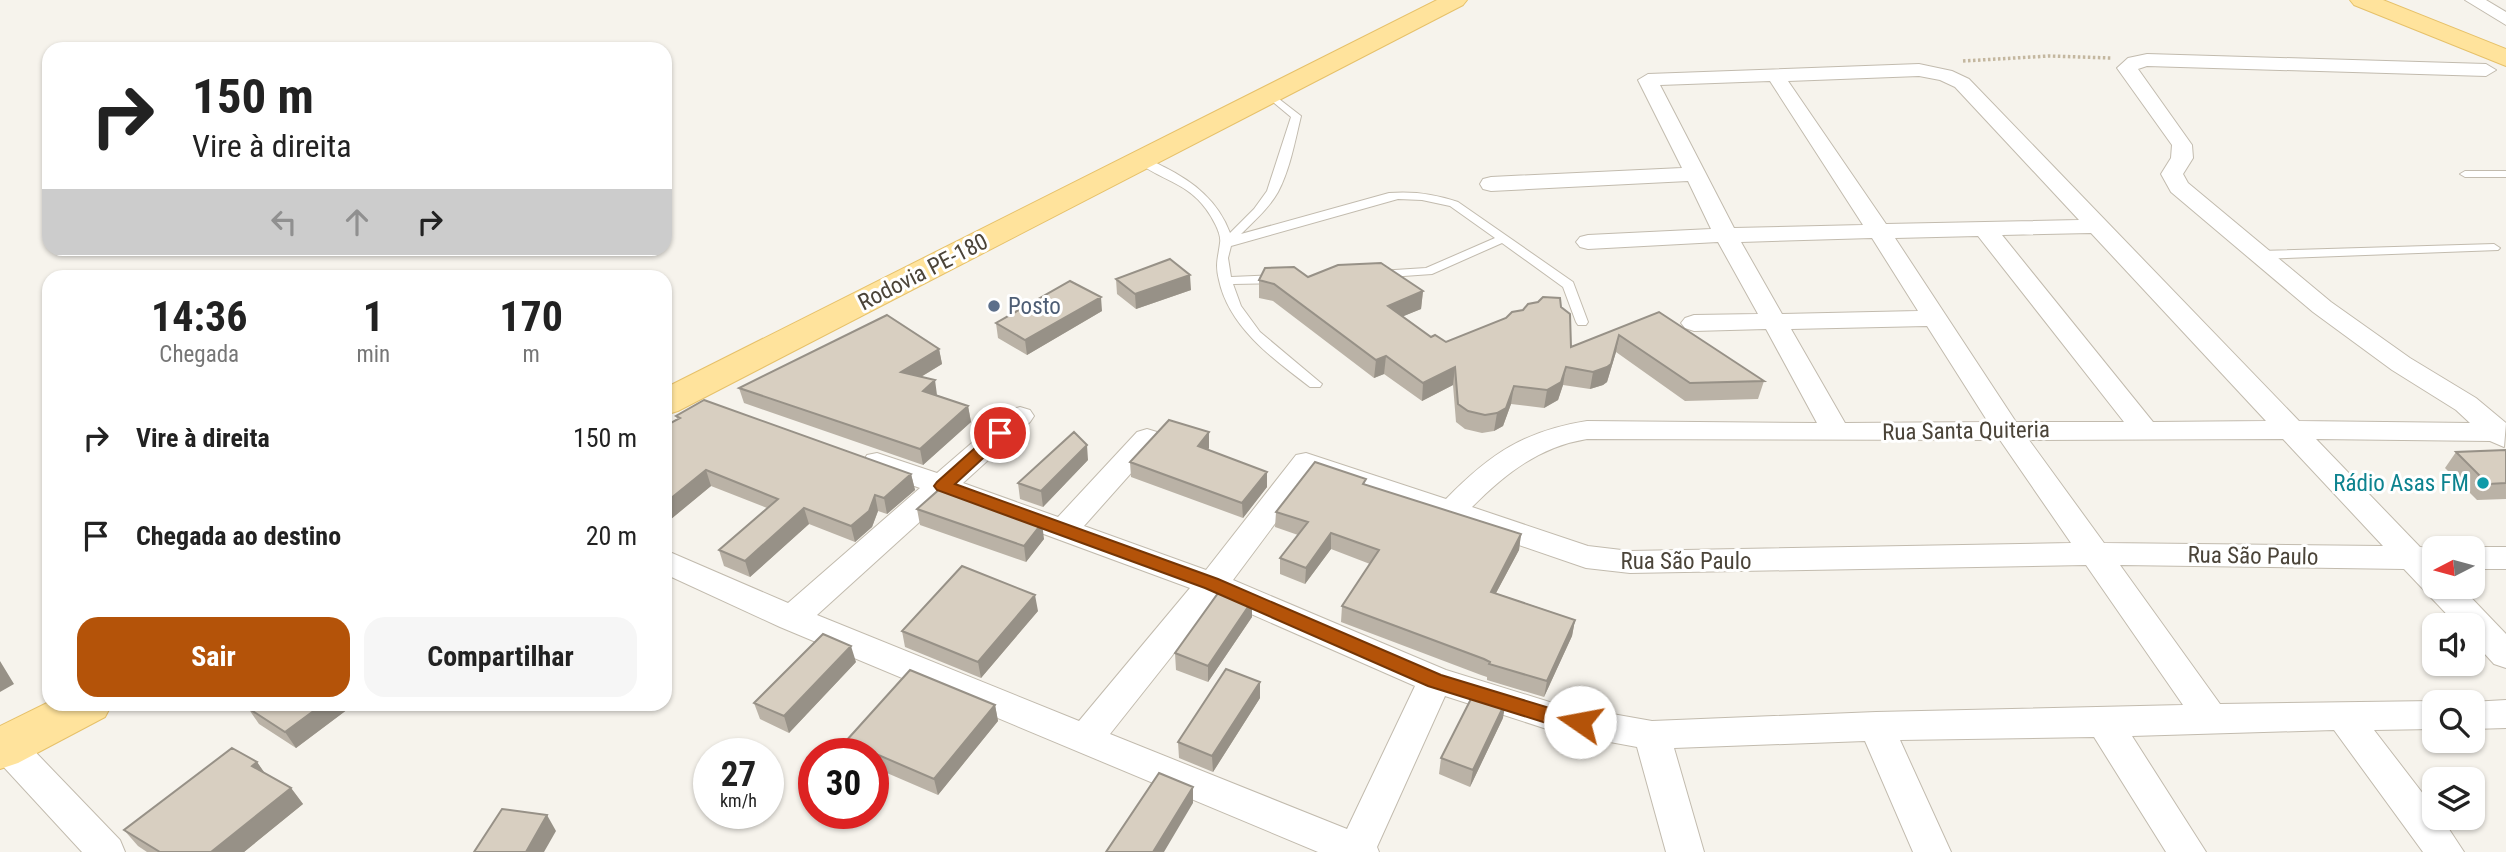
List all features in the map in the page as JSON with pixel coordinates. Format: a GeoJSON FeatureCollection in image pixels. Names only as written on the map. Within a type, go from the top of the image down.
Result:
{"type":"FeatureCollection","features":[{"type":"Feature","properties":{"kind":"main road","name":"Rodovia PE-180"},"geometry":{"type":"LineString","coordinates":[[674,398],[1455,0]]}},
{"type":"Feature","properties":{"kind":"main road"},"geometry":{"type":"LineString","coordinates":[[2362,0],[2450,36],[2498,69]]}},
{"type":"Feature","properties":{"kind":"main road"},"geometry":{"type":"LineString","coordinates":[[3,748],[74,711]]}},
{"type":"Feature","properties":{"kind":"street"},"geometry":{"type":"LineString","coordinates":[[2474,0],[2502,16]]}},
{"type":"Feature","properties":{"kind":"street"},"geometry":{"type":"LineString","coordinates":[[2498,69],[2147,60],[2131,63],[2128,72],[2182,145],[2182,158],[2172,174],[2173,180],[2322,307],[2401,364],[2466,404],[2503,435]]}},
{"type":"Feature","properties":{"kind":"street"},"geometry":{"type":"LineString","coordinates":[[1836,432],[1726,235],[1648,80],[1919,70],[1945,75],[1962,83],[2289,430],[2422,557]]}},
{"type":"Feature","properties":{"kind":"street"},"geometry":{"type":"LineString","coordinates":[[1775,75],[2007,430],[2092,554],[2211,718]]}},
{"type":"Feature","properties":{"kind":"street"},"geometry":{"type":"LineString","coordinates":[[1491,184],[1695,174]]}},
{"type":"Feature","properties":{"kind":"street"},"geometry":{"type":"LineString","coordinates":[[1588,243],[1726,235],[2099,226]]}},
{"type":"Feature","properties":{"kind":"street"},"geometry":{"type":"LineString","coordinates":[[1983,227],[2144,429]]}},
{"type":"Feature","properties":{"kind":"street"},"geometry":{"type":"LineString","coordinates":[[1694,323],[1935,318]]}},
{"type":"Feature","properties":{"kind":"street"},"geometry":{"type":"LineString","coordinates":[[674,398],[722,407]]}},
{"type":"Feature","properties":{"kind":"street"},"geometry":{"type":"LineString","coordinates":[[792,618],[1020,416]]}},
{"type":"Feature","properties":{"kind":"street","name":"Rua Santa Quiteria"},"geometry":{"type":"LineString","coordinates":[[1452,510],[1493,468],[1510,455],[1532,442],[1573,431],[2144,429],[2503,435]]}},
{"type":"Feature","properties":{"kind":"street"},"geometry":{"type":"LineString","coordinates":[[1065,528],[1147,438]]}},
{"type":"Feature","properties":{"kind":"street"},"geometry":{"type":"LineString","coordinates":[[852,453],[1065,528],[1212,584],[1435,680],[1556,718],[1652,735],[1876,726],[2422,715]]}},
{"type":"Feature","properties":{"kind":"street","name":"Rua São Paulo"},"geometry":{"type":"LineString","coordinates":[[1087,737],[1212,584],[1306,462],[1586,557],[1630,562],[2092,554],[2422,558]]}},
{"type":"Feature","properties":{"kind":"street"},"geometry":{"type":"LineString","coordinates":[[2485,558],[2506,558]]}},
{"type":"Feature","properties":{"kind":"street"},"geometry":{"type":"LineString","coordinates":[[672,564],[792,618],[1087,737],[1358,851],[1435,680]]}},
{"type":"Feature","properties":{"kind":"street"},"geometry":{"type":"LineString","coordinates":[[2452,599],[2506,655]]}},
{"type":"Feature","properties":{"kind":"street"},"geometry":{"type":"LineString","coordinates":[[2485,715],[2506,714]]}},
{"type":"Feature","properties":{"kind":"street"},"geometry":{"type":"LineString","coordinates":[[2343,716],[2445,852]]}},
{"type":"Feature","properties":{"kind":"street"},"geometry":{"type":"LineString","coordinates":[[2104,723],[2187,852]]}},
{"type":"Feature","properties":{"kind":"street"},"geometry":{"type":"LineString","coordinates":[[1876,726],[1932,852]]}},
{"type":"Feature","properties":{"kind":"street"},"geometry":{"type":"LineString","coordinates":[[1652,735],[1685,852]]}},
{"type":"Feature","properties":{"kind":"street"},"geometry":{"type":"LineString","coordinates":[[3,748],[106,852]]}},
{"type":"Feature","properties":{"kind":"lane"},"geometry":{"type":"LineString","coordinates":[[1270,95],[1296,116],[1278,179],[1256,212],[1227,242],[1221,254],[1224,281],[1238,312],[1253,333],[1315,384]]}},
{"type":"Feature","properties":{"kind":"lane"},"geometry":{"type":"LineString","coordinates":[[1142,161],[1187,182],[1212,209],[1222,225],[1227,242]]}},
{"type":"Feature","properties":{"kind":"lane"},"geometry":{"type":"LineString","coordinates":[[2465,174],[2506,174]]}},
{"type":"Feature","properties":{"kind":"lane"},"geometry":{"type":"LineString","coordinates":[[1227,242],[1369,201],[1409,194],[1433,197],[1454,204],[1569,285],[1582,321]]}},
{"type":"Feature","properties":{"kind":"lane"},"geometry":{"type":"LineString","coordinates":[[1360,275],[1428,271],[1503,239]]}},
{"type":"Feature","properties":{"kind":"lane"},"geometry":{"type":"LineString","coordinates":[[2259,255],[2494,248]]}},
{"type":"Feature","properties":{"kind":"lane"},"geometry":{"type":"LineString","coordinates":[[1224,281],[1292,278]]}},
{"type":"Feature","properties":{"kind":"path"},"geometry":{"type":"LineString","coordinates":[[1945,75],[1947,66],[1977,58],[2049,56],[2147,60]]}},
{"type":"Feature","properties":{"kind":"building"},"geometry":{"type":"Polygon","coordinates":[[[1170,259],[1190,275],[1135,294],[1116,279],[1170,259]]]}},
{"type":"Feature","properties":{"kind":"building"},"geometry":{"type":"Polygon","coordinates":[[[1381,263],[1423,291],[1388,306],[1431,337],[1435,335],[1446,342],[1506,318],[1512,312],[1523,310],[1528,304],[1538,302],[1543,297],[1560,298],[1561,307],[1570,314],[1571,347],[1659,312],[1764,381],[1690,383],[1619,335],[1611,364],[1607,367],[1593,372],[1566,367],[1561,382],[1547,390],[1514,386],[1506,408],[1485,415],[1468,411],[1458,404],[1455,367],[1423,383],[1386,356],[1376,360],[1274,284],[1259,280],[1265,268],[1294,267],[1308,277],[1338,265],[1381,263]]]}},
{"type":"Feature","properties":{"kind":"building"},"geometry":{"type":"Polygon","coordinates":[[[1070,281],[1101,297],[1025,340],[996,323],[1070,281]]]}},
{"type":"Feature","properties":{"kind":"building"},"geometry":{"type":"Polygon","coordinates":[[[887,315],[939,349],[901,372],[935,380],[923,391],[968,406],[920,449],[739,388],[887,315]]]}},
{"type":"Feature","properties":{"kind":"building"},"geometry":{"type":"Polygon","coordinates":[[[704,400],[911,474],[884,498],[875,495],[869,511],[851,526],[804,508],[745,561],[719,550],[778,499],[706,470],[672,497],[672,422],[680,418],[676,416],[704,400]]]}},
{"type":"Feature","properties":{"kind":"building"},"geometry":{"type":"Polygon","coordinates":[[[1169,420],[1209,432],[1198,446],[1267,472],[1242,503],[1130,462],[1169,420]]]}},
{"type":"Feature","properties":{"kind":"building"},"geometry":{"type":"Polygon","coordinates":[[[1074,432],[1087,445],[1041,491],[1018,483],[1074,432]]]}},
{"type":"Feature","properties":{"kind":"building"},"geometry":{"type":"Polygon","coordinates":[[[2506,450],[2506,483],[2488,484],[2456,452],[2506,450]]]}},
{"type":"Feature","properties":{"kind":"building"},"geometry":{"type":"Polygon","coordinates":[[[1315,462],[1366,479],[1363,484],[1521,534],[1491,592],[1575,620],[1547,681],[1489,664],[1490,662],[1484,659],[1342,606],[1379,550],[1331,533],[1306,568],[1280,558],[1308,522],[1276,512],[1315,462]]]}},
{"type":"Feature","properties":{"kind":"building"},"geometry":{"type":"Polygon","coordinates":[[[942,487],[994,505],[996,503],[1042,523],[1024,546],[917,509],[942,487]]]}},
{"type":"Feature","properties":{"kind":"building"},"geometry":{"type":"Polygon","coordinates":[[[962,566],[1035,595],[978,662],[902,631],[962,566]]]}},
{"type":"Feature","properties":{"kind":"building"},"geometry":{"type":"Polygon","coordinates":[[[1221,589],[1252,601],[1208,666],[1175,653],[1221,589]]]}},
{"type":"Feature","properties":{"kind":"building"},"geometry":{"type":"Polygon","coordinates":[[[823,634],[851,646],[784,716],[754,703],[823,634]]]}},
{"type":"Feature","properties":{"kind":"building"},"geometry":{"type":"Polygon","coordinates":[[[1226,669],[1260,682],[1212,756],[1178,742],[1226,669]]]}},
{"type":"Feature","properties":{"kind":"building"},"geometry":{"type":"Polygon","coordinates":[[[910,670],[995,705],[934,779],[889,760],[889,738],[849,738],[910,670]]]}},
{"type":"Feature","properties":{"kind":"building"},"geometry":{"type":"Polygon","coordinates":[[[1475,691],[1506,701],[1473,770],[1441,758],[1475,691]]]}},
{"type":"Feature","properties":{"kind":"building"},"geometry":{"type":"Polygon","coordinates":[[[253,711],[314,711],[285,732],[253,711]]]}},
{"type":"Feature","properties":{"kind":"building"},"geometry":{"type":"Polygon","coordinates":[[[232,748],[257,762],[252,766],[291,788],[211,852],[160,852],[124,830],[232,748]]]}},
{"type":"Feature","properties":{"kind":"building"},"geometry":{"type":"Polygon","coordinates":[[[1159,773],[1193,787],[1153,852],[1106,852],[1159,773]]]}},
{"type":"Feature","properties":{"kind":"building"},"geometry":{"type":"Polygon","coordinates":[[[502,809],[547,815],[526,852],[474,852],[502,809]]]}},
{"type":"Feature","properties":{"kind":"place","name":"Posto"},"geometry":{"type":"Point","coordinates":[994,306]}},
{"type":"Feature","properties":{"kind":"place","name":"Rádio Asas FM"},"geometry":{"type":"Point","coordinates":[2483,483]}},
{"type":"Feature","properties":{"kind":"route"},"geometry":{"type":"LineString","coordinates":[[1000,433],[943,486],[1065,528],[1212,584],[1435,680],[1556,718],[1580,722]]}}]}
